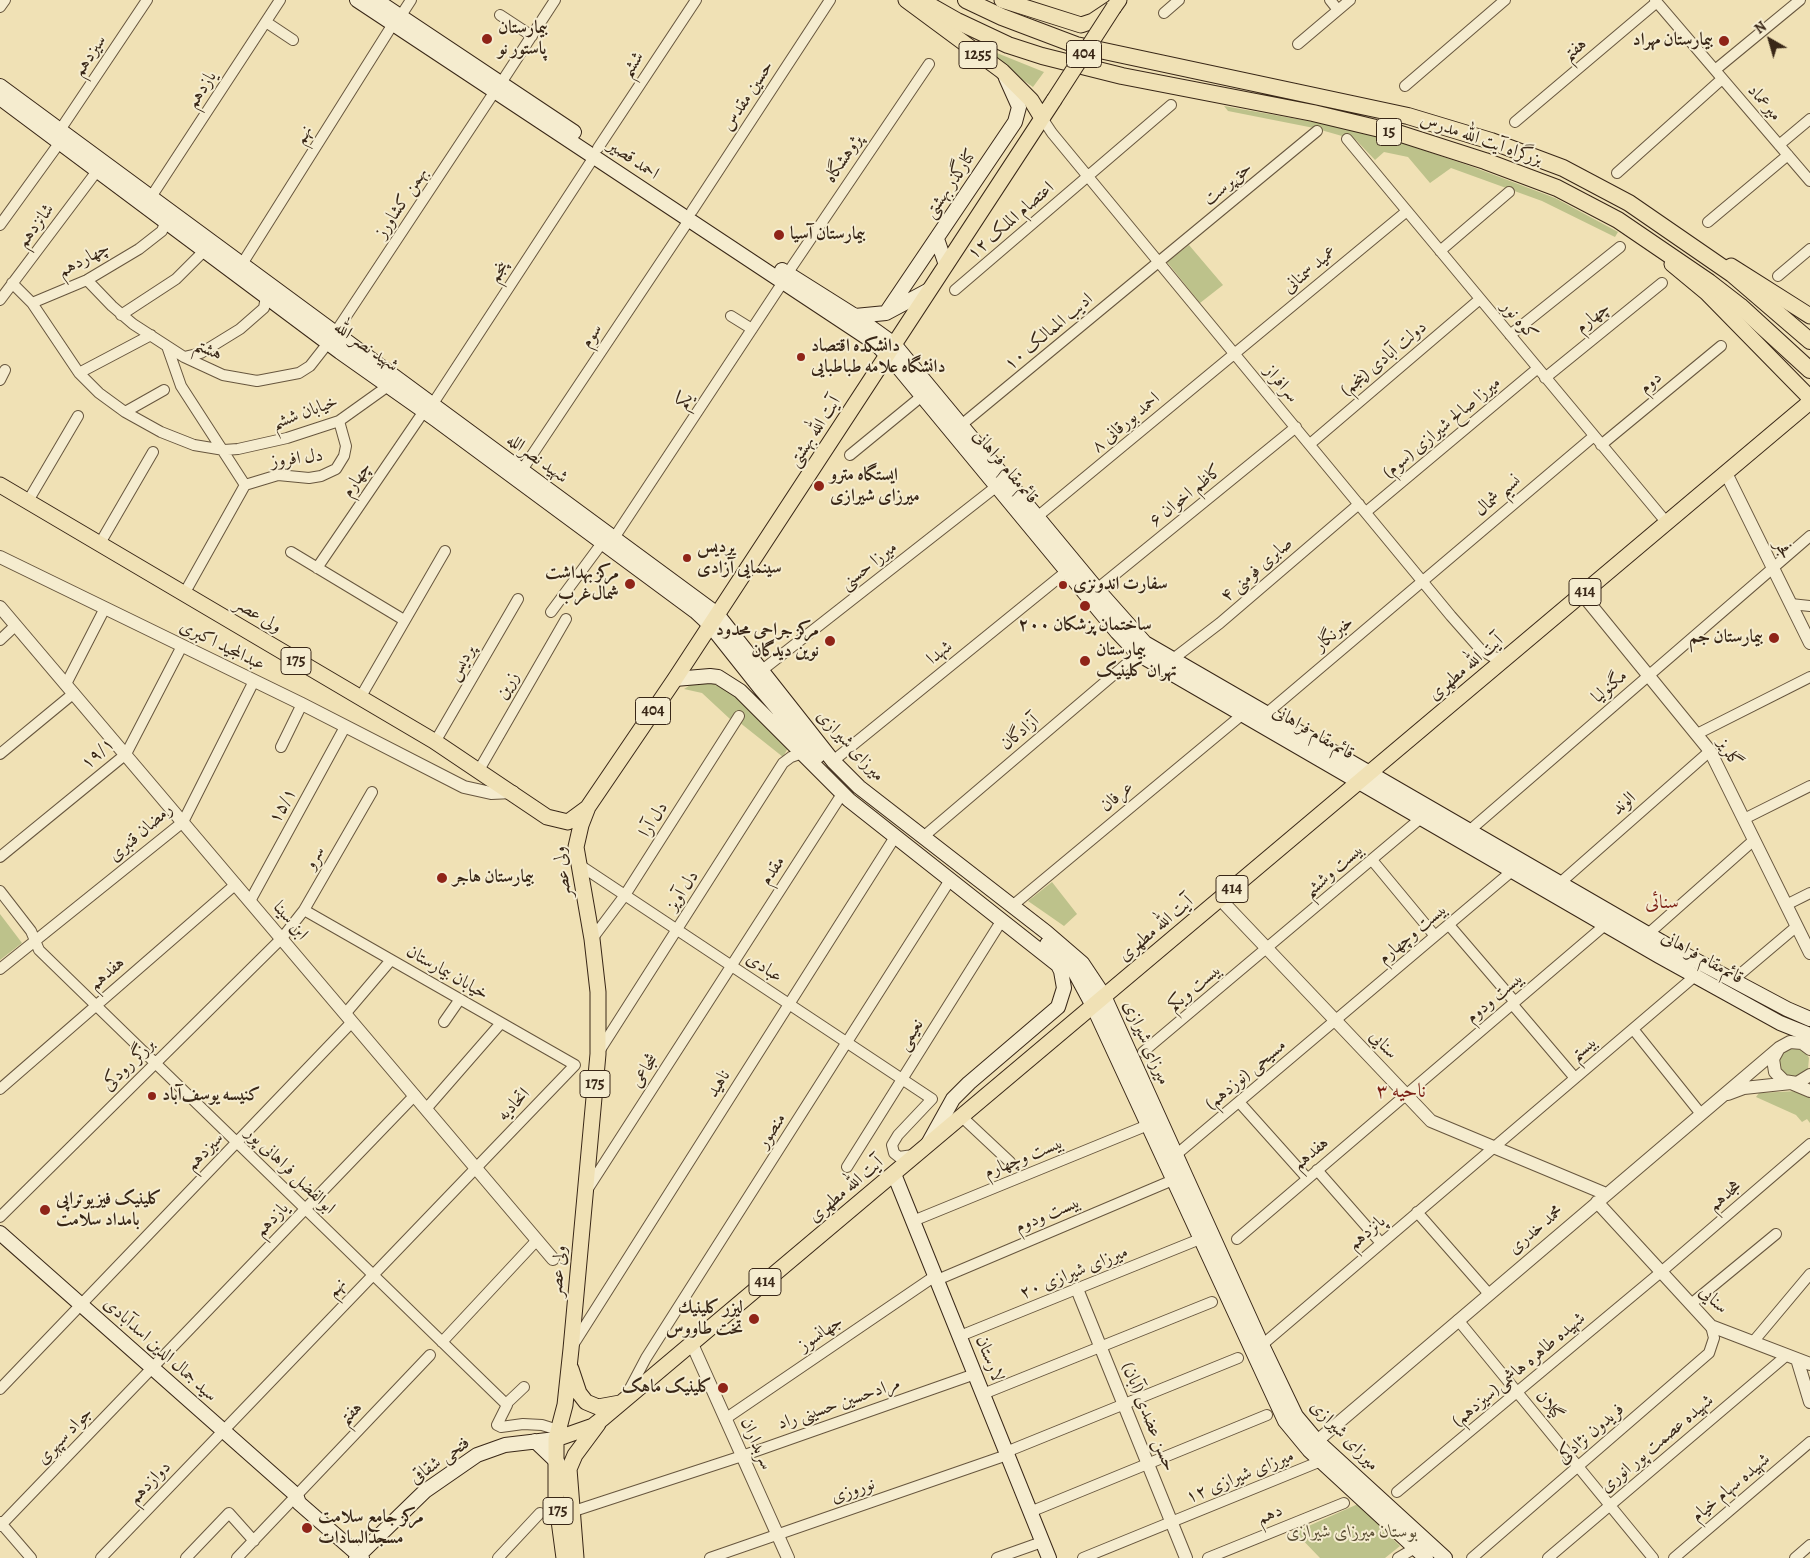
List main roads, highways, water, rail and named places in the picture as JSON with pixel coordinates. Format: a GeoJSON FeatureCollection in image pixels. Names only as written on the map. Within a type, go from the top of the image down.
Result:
{"type":"FeatureCollection","features":[{"type":"Feature","properties":{"kind":"highway","name":"بزرگراه آیت الله مدرس"},"geometry":{"type":"LineString","coordinates":[[920,0],[991,37],[1042,56],[1122,76],[1312,113],[1401,134],[1485,161],[1557,188],[1618,220],[1640,234],[1740,306],[1810,370]]}},
{"type":"Feature","properties":{"kind":"highway","name":"بزرگراه آیت الله مدرس"},"geometry":{"type":"LineString","coordinates":[[966,0],[1002,17],[1076,46],[1408,116],[1491,141],[1563,168],[1629,203],[1732,274],[1810,340]]}},
{"type":"Feature","properties":{"kind":"main road","name":"احمد قصیر"},"geometry":{"type":"LineString","coordinates":[[357,0],[397,20],[785,278],[875,343],[891,349]]}},
{"type":"Feature","properties":{"kind":"main road","name":"احمد قصیر"},"geometry":{"type":"LineString","coordinates":[[376,0],[397,20]]}},
{"type":"Feature","properties":{"kind":"main road","name":"1255"},"geometry":{"type":"LineString","coordinates":[[906,0],[1002,71],[1031,100],[1042,118]]}},
{"type":"Feature","properties":{"kind":"main road"},"geometry":{"type":"LineString","coordinates":[[1002,0],[1082,25],[1093,21],[1117,4]]}},
{"type":"Feature","properties":{"kind":"main road","name":"آیت الله بهشتی"},"geometry":{"type":"LineString","coordinates":[[588,807],[714,620],[1117,4]]}},
{"type":"Feature","properties":{"kind":"main road","name":"کنارگذر بهشتی"},"geometry":{"type":"LineString","coordinates":[[886,313],[1013,126],[1019,113],[1016,96],[1002,71]]}},
{"type":"Feature","properties":{"kind":"main road","name":"شهید نصر الله"},"geometry":{"type":"LineString","coordinates":[[0,86],[98,170],[266,296],[332,338]]}},
{"type":"Feature","properties":{"kind":"main road","name":"شهید نصر الله"},"geometry":{"type":"LineString","coordinates":[[0,98],[151,197],[242,264],[388,386],[428,408],[559,504]]}},
{"type":"Feature","properties":{"kind":"main road"},"geometry":{"type":"LineString","coordinates":[[974,184],[1005,174]]}},
{"type":"Feature","properties":{"kind":"main road"},"geometry":{"type":"LineString","coordinates":[[1629,203],[1810,316]]}},
{"type":"Feature","properties":{"kind":"main road"},"geometry":{"type":"LineString","coordinates":[[1640,234],[1707,293],[1810,400]]}},
{"type":"Feature","properties":{"kind":"main road"},"geometry":{"type":"LineString","coordinates":[[936,239],[946,265]]}},
{"type":"Feature","properties":{"kind":"main road","name":"احمد قصیر"},"geometry":{"type":"LineString","coordinates":[[785,278],[855,316],[891,349]]}},
{"type":"Feature","properties":{"kind":"main road"},"geometry":{"type":"LineString","coordinates":[[855,316],[886,313],[929,290]]}},
{"type":"Feature","properties":{"kind":"main road","name":"شهید نصرالله"},"geometry":{"type":"LineString","coordinates":[[332,338],[428,408],[522,470],[559,504],[714,620]]}},
{"type":"Feature","properties":{"kind":"main road","name":"قائم‌مقام فراهانی"},"geometry":{"type":"LineString","coordinates":[[891,349],[922,396],[1127,645],[1138,654],[1243,714],[1469,831],[1732,981],[1787,1010],[1809,1018]]}},
{"type":"Feature","properties":{"kind":"main road","name":"قائم‌مقام فراهانی"},"geometry":{"type":"LineString","coordinates":[[891,349],[960,426],[1135,634],[1145,643],[1267,713],[1365,777],[1421,818],[1512,872],[1780,1023],[1806,1033]]}},
{"type":"Feature","properties":{"kind":"main road","name":"آیت الله مطهری"},"geometry":{"type":"LineString","coordinates":[[560,1435],[593,1426],[602,1420],[1726,473],[1810,400]]}},
{"type":"Feature","properties":{"kind":"main road","name":"ولی عصر"},"geometry":{"type":"LineString","coordinates":[[0,485],[435,742],[541,813],[562,822],[572,820],[588,807]]}},
{"type":"Feature","properties":{"kind":"main road","name":"میرزای شیرازی"},"geometry":{"type":"LineString","coordinates":[[714,620],[761,671],[833,760],[859,787],[1075,955],[1177,1154],[1262,1345],[1296,1416],[1313,1445]]}},
{"type":"Feature","properties":{"kind":"main road","name":"میرزای شیرازی"},"geometry":{"type":"LineString","coordinates":[[714,620],[792,726],[854,794],[1068,962],[1099,1001],[1148,1125],[1281,1415],[1426,1558]]}},
{"type":"Feature","properties":{"kind":"main road","name":"میرزای شیرازی"},"geometry":{"type":"LineString","coordinates":[[675,679],[704,675],[718,677],[727,682],[749,699],[842,794],[1058,965],[1064,984],[1060,1001],[1050,1015],[969,1083],[953,1100],[922,1150]]}},
{"type":"Feature","properties":{"kind":"main road","name":"ولی عصر"},"geometry":{"type":"LineString","coordinates":[[564,1558],[556,1498],[558,1463],[570,1356],[598,1054],[598,992],[592,939],[578,864],[577,836],[588,807]]}},
{"type":"Feature","properties":{"kind":"main road"},"geometry":{"type":"LineString","coordinates":[[1806,1033],[1809,1018]]}},
{"type":"Feature","properties":{"kind":"main road","name":"لارستان"},"geometry":{"type":"LineString","coordinates":[[894,1174],[1049,1558]]}},
{"type":"Feature","properties":{"kind":"main road","name":"سید جمال الدین اسدآبادی"},"geometry":{"type":"LineString","coordinates":[[0,1233],[296,1495],[305,1498],[363,1556]]}},
{"type":"Feature","properties":{"kind":"main road"},"geometry":{"type":"LineString","coordinates":[[570,1356],[579,1393],[586,1402],[598,1407],[623,1402]]}},
{"type":"Feature","properties":{"kind":"main road","name":"175"},"geometry":{"type":"LineString","coordinates":[[576,1558],[572,1512],[571,1462],[582,1444],[602,1420]]}},
{"type":"Feature","properties":{"kind":"main road","name":"فتحی شقاقی"},"geometry":{"type":"LineString","coordinates":[[363,1556],[425,1491],[477,1455],[497,1447],[560,1435]]}},
{"type":"Feature","properties":{"kind":"main road"},"geometry":{"type":"LineString","coordinates":[[535,1441],[558,1463]]}},
{"type":"Feature","properties":{"kind":"main road","name":"میرزای شیرازی"},"geometry":{"type":"LineString","coordinates":[[1325,1457],[1445,1558]]}},
{"type":"Feature","properties":{"kind":"place","name":"بیمارستان پاستور نو"},"geometry":{"type":"Point","coordinates":[487,39]}},
{"type":"Feature","properties":{"kind":"place","name":"بیمارستان مهراد"},"geometry":{"type":"Point","coordinates":[1724,41]}},
{"type":"Feature","properties":{"kind":"place","name":"بیمارستان آسیا"},"geometry":{"type":"Point","coordinates":[779,235]}},
{"type":"Feature","properties":{"kind":"place","name":"دانشکده اقتصاد دانشگاه علامه طباطبایی"},"geometry":{"type":"Point","coordinates":[801,357]}},
{"type":"Feature","properties":{"kind":"place","name":"ایستگاه مترو میرزای شیرازی"},"geometry":{"type":"Point","coordinates":[819,486]}},
{"type":"Feature","properties":{"kind":"place","name":"پردیس سینمایی آزادی"},"geometry":{"type":"Point","coordinates":[687,558]}},
{"type":"Feature","properties":{"kind":"place","name":"مرکز بهداشت شمال‌غرب"},"geometry":{"type":"Point","coordinates":[630,584]}},
{"type":"Feature","properties":{"kind":"place","name":"سفارت اندونزی"},"geometry":{"type":"Point","coordinates":[1063,585]}},
{"type":"Feature","properties":{"kind":"place","name":"ساختمان پزشکان ۲۰۰"},"geometry":{"type":"Point","coordinates":[1085,606]}},
{"type":"Feature","properties":{"kind":"place","name":"بیمارستان جم"},"geometry":{"type":"Point","coordinates":[1774,638]}},
{"type":"Feature","properties":{"kind":"place","name":"مرکز جراحی محدود نوین دیدگان"},"geometry":{"type":"Point","coordinates":[830,641]}},
{"type":"Feature","properties":{"kind":"place","name":"بیمارستان تهران کلینیک"},"geometry":{"type":"Point","coordinates":[1085,661]}},
{"type":"Feature","properties":{"kind":"place","name":"بیمارستان هاجر"},"geometry":{"type":"Point","coordinates":[442,878]}},
{"type":"Feature","properties":{"kind":"place","name":"کنیسه یوسف‌آباد"},"geometry":{"type":"Point","coordinates":[152,1096]}},
{"type":"Feature","properties":{"kind":"place","name":"کلینیک فیزیوتراپی بامداد سلامت"},"geometry":{"type":"Point","coordinates":[45,1210]}},
{"type":"Feature","properties":{"kind":"place","name":"ليزر كلينيك تخت طاووس"},"geometry":{"type":"Point","coordinates":[754,1319]}},
{"type":"Feature","properties":{"kind":"place","name":"کلینیک ماهک"},"geometry":{"type":"Point","coordinates":[723,1388]}},
{"type":"Feature","properties":{"kind":"place","name":"مرکز جامع سلامت مسجدالسادات"},"geometry":{"type":"Point","coordinates":[307,1528]}},
{"type":"Feature","properties":{"kind":"district","name":"سنائی"},"geometry":{"type":"Point","coordinates":[1662,903]}},
{"type":"Feature","properties":{"kind":"district","name":"ناحیه ۳"},"geometry":{"type":"Point","coordinates":[1401,1092]}},
{"type":"Feature","properties":{"kind":"park label","name":"بوستان میرزای شیرازی"},"geometry":{"type":"Point","coordinates":[1352,1533]}}]}
